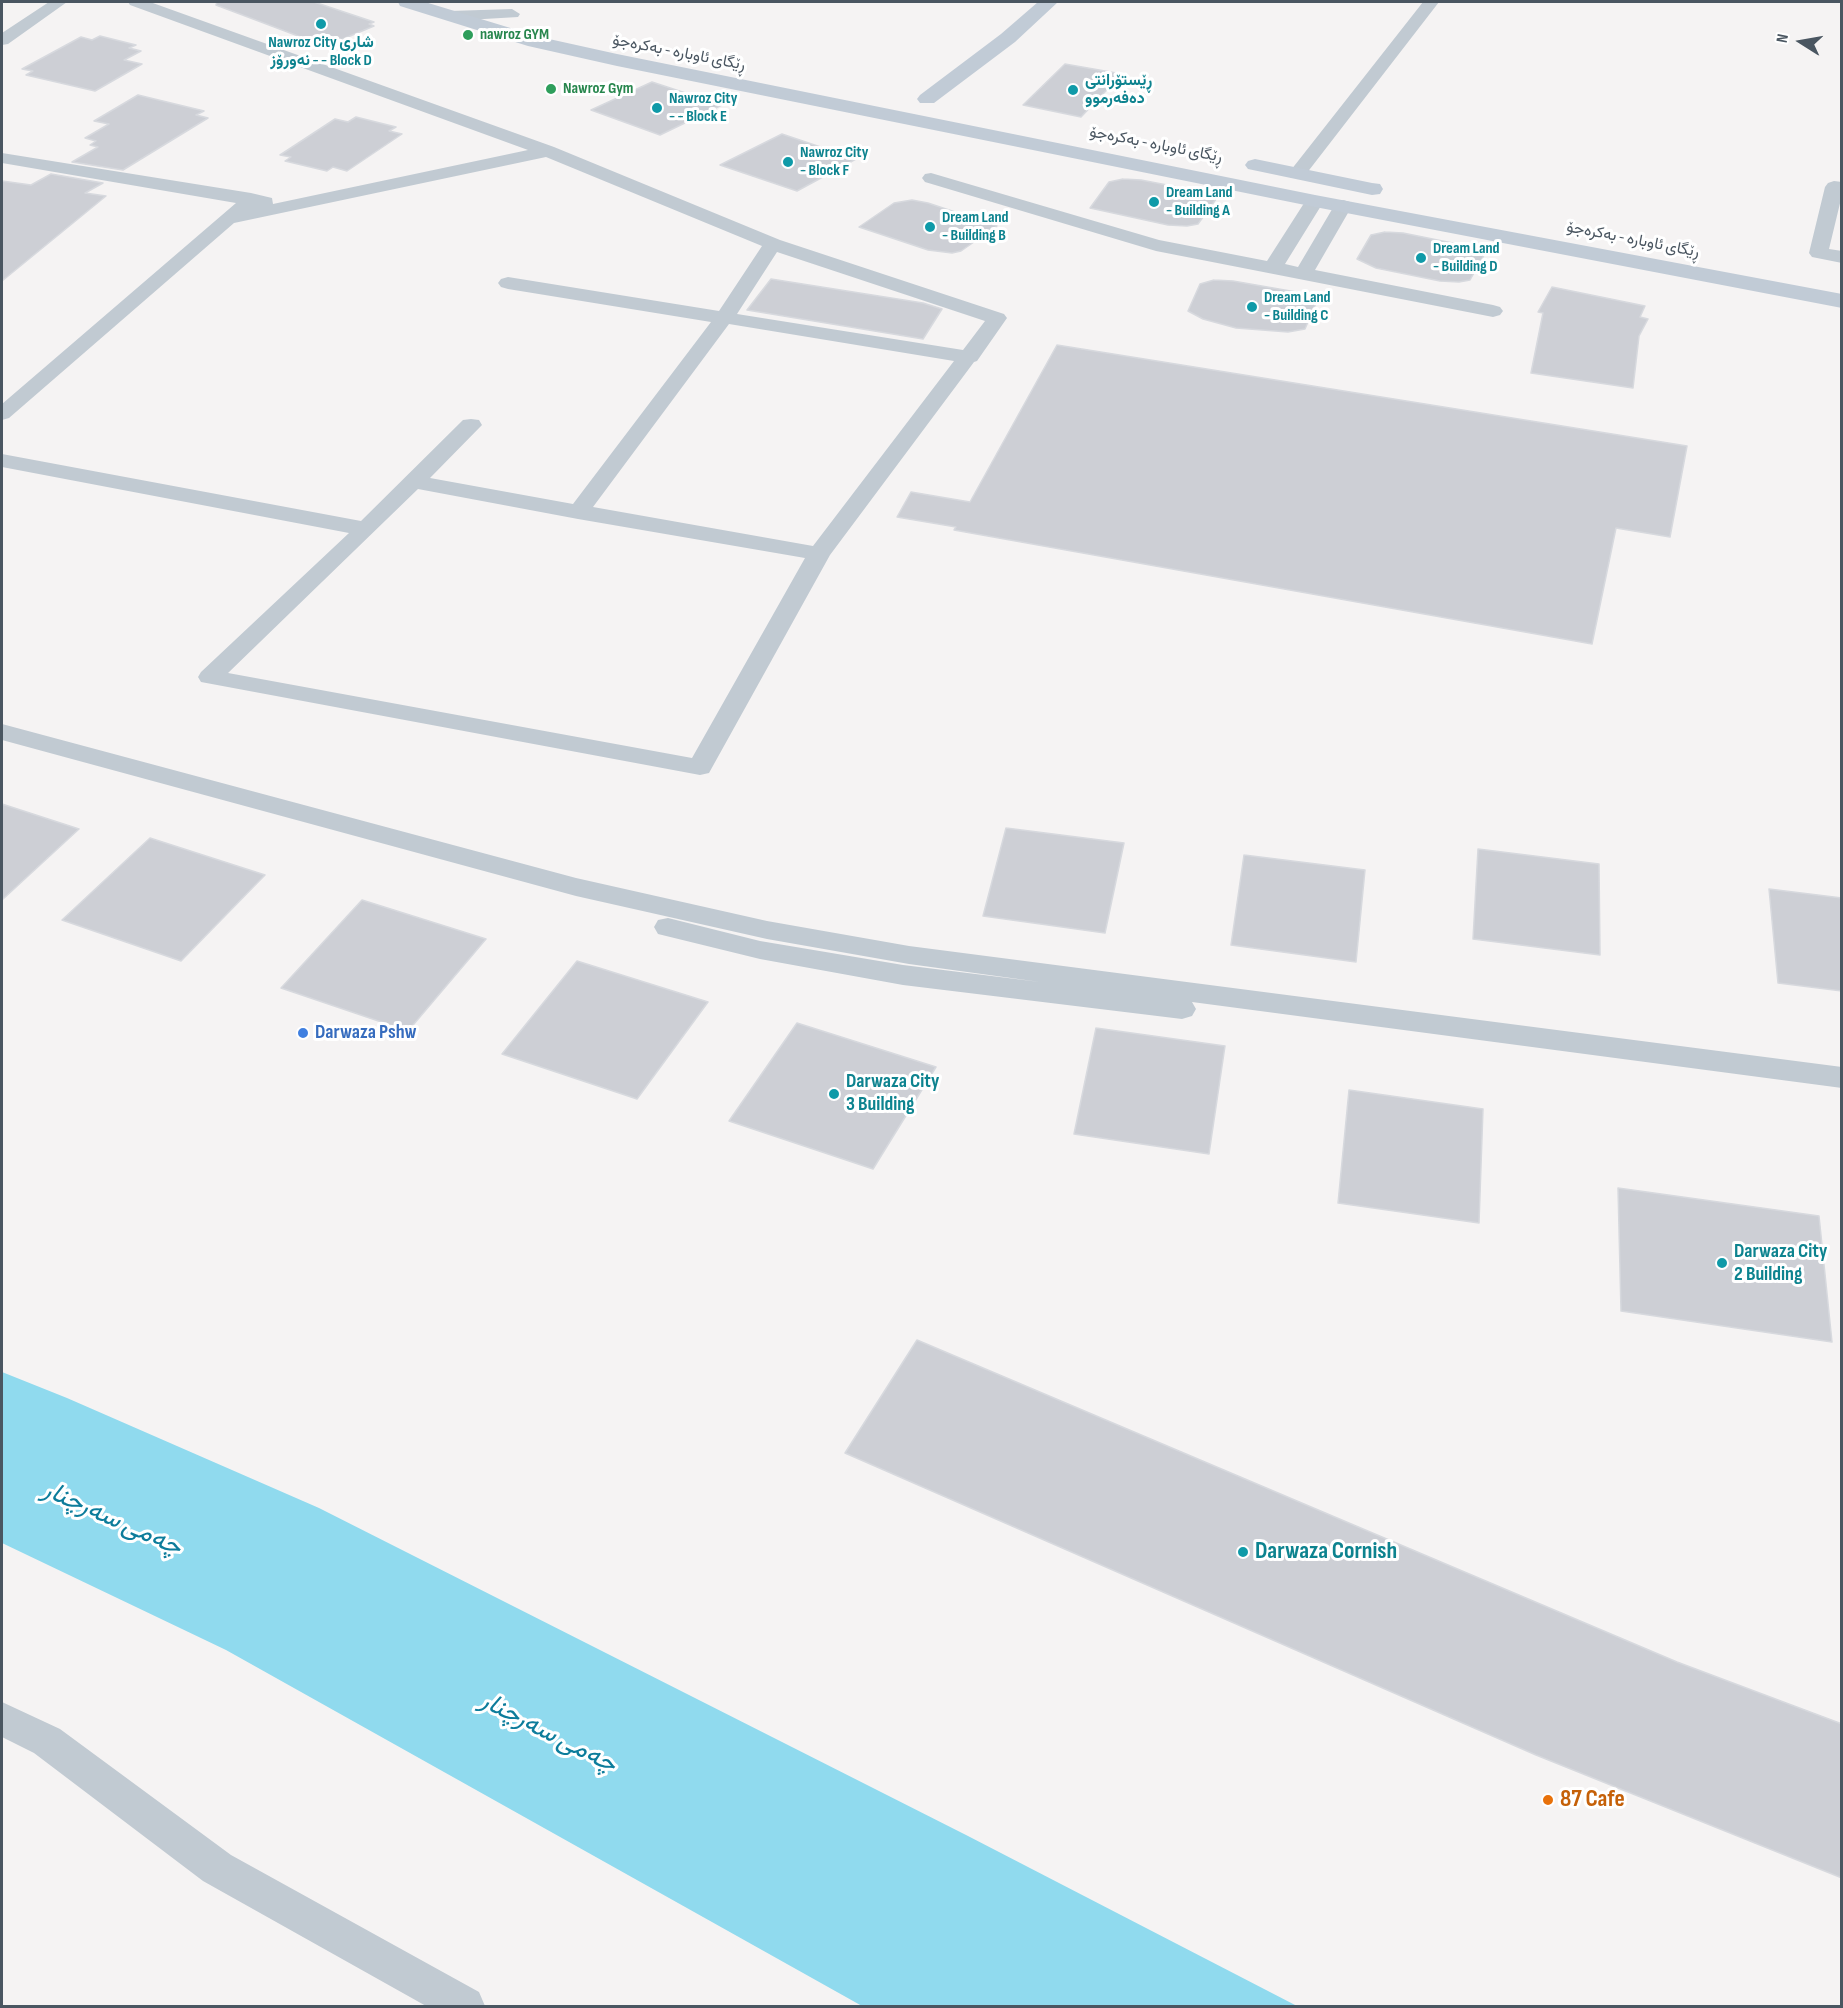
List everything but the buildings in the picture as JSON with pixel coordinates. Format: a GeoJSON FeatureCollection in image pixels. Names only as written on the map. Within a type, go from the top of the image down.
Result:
{"type":"FeatureCollection","features":[{"type":"Feature","properties":{"kind":"main road"},"geometry":{"type":"LineString","coordinates":[[407,2],[449,10],[532,20],[542,33],[535,42]]}},
{"type":"Feature","properties":{"kind":"main road","name":"ڕێگای ئاوبارە - بەکرەجۆ"},"geometry":{"type":"LineString","coordinates":[[473,2],[532,20],[734,63]]}},
{"type":"Feature","properties":{"kind":"main road"},"geometry":{"type":"LineString","coordinates":[[927,99],[1008,38],[1049,2]]}},
{"type":"Feature","properties":{"kind":"main road"},"geometry":{"type":"LineString","coordinates":[[532,20],[535,42]]}},
{"type":"Feature","properties":{"kind":"main road"},"geometry":{"type":"LineString","coordinates":[[535,42],[1315,201],[1841,296]]}},
{"type":"Feature","properties":{"kind":"main road"},"geometry":{"type":"LineString","coordinates":[[904,95],[950,104]]}},
{"type":"Feature","properties":{"kind":"main road","name":"ڕێگای ئاوبارە - بەکرەجۆ"},"geometry":{"type":"LineString","coordinates":[[1240,162],[1390,192]]}},
{"type":"Feature","properties":{"kind":"main road"},"geometry":{"type":"LineString","coordinates":[[1818,276],[1841,296]]}},
{"type":"Feature","properties":{"kind":"street"},"geometry":{"type":"LineString","coordinates":[[2,40],[59,2]]}},
{"type":"Feature","properties":{"kind":"street"},"geometry":{"type":"LineString","coordinates":[[136,2],[548,151],[773,244],[998,318],[819,554],[700,767],[210,678],[471,425]]}},
{"type":"Feature","properties":{"kind":"street"},"geometry":{"type":"LineString","coordinates":[[1298,174],[1431,2]]}},
{"type":"Feature","properties":{"kind":"street"},"geometry":{"type":"LineString","coordinates":[[230,218],[548,151]]}},
{"type":"Feature","properties":{"kind":"street"},"geometry":{"type":"LineString","coordinates":[[2,158],[291,206]]}},
{"type":"Feature","properties":{"kind":"street"},"geometry":{"type":"LineString","coordinates":[[930,178],[1156,244],[1493,311]]}},
{"type":"Feature","properties":{"kind":"street"},"geometry":{"type":"LineString","coordinates":[[1842,188],[1834,187],[1819,253],[1842,257]]}},
{"type":"Feature","properties":{"kind":"street"},"geometry":{"type":"LineString","coordinates":[[2,414],[251,199]]}},
{"type":"Feature","properties":{"kind":"street"},"geometry":{"type":"LineString","coordinates":[[1272,268],[1315,201]]}},
{"type":"Feature","properties":{"kind":"street"},"geometry":{"type":"LineString","coordinates":[[1303,275],[1343,206]]}},
{"type":"Feature","properties":{"kind":"street"},"geometry":{"type":"LineString","coordinates":[[578,512],[724,318],[773,244]]}},
{"type":"Feature","properties":{"kind":"street"},"geometry":{"type":"LineString","coordinates":[[508,284],[970,357]]}},
{"type":"Feature","properties":{"kind":"street"},"geometry":{"type":"LineString","coordinates":[[2,461],[366,529]]}},
{"type":"Feature","properties":{"kind":"street"},"geometry":{"type":"LineString","coordinates":[[414,482],[819,554]]}},
{"type":"Feature","properties":{"kind":"street"},"geometry":{"type":"LineString","coordinates":[[2,732],[565,884],[766,930],[909,955],[1842,1078]]}},
{"type":"Feature","properties":{"kind":"street"},"geometry":{"type":"LineString","coordinates":[[2,751],[139,790],[555,900],[760,950],[914,976],[1281,1020],[1842,1095]]}},
{"type":"Feature","properties":{"kind":"street"},"geometry":{"type":"LineString","coordinates":[[2,1719],[46,1741],[217,1868],[465,2007]]}},
{"type":"Feature","properties":{"kind":"water","name":"چەمی سەرچنار"},"geometry":{"type":"Polygon","coordinates":[[[2,1372],[319,1508],[968,1836],[1297,2006],[862,2006],[226,1650],[2,1543],[2,1372]]]}},
{"type":"Feature","properties":{"kind":"place","name":"Nawroz City شاری نەورۆز - - Block D"},"geometry":{"type":"Point","coordinates":[321,24]}},
{"type":"Feature","properties":{"kind":"place","name":"nawroz GYM"},"geometry":{"type":"Point","coordinates":[468,35]}},
{"type":"Feature","properties":{"kind":"place","name":"Nawroz Gym"},"geometry":{"type":"Point","coordinates":[551,89]}},
{"type":"Feature","properties":{"kind":"place","name":"ڕێستۆرانتی دەفەرموو"},"geometry":{"type":"Point","coordinates":[1073,90]}},
{"type":"Feature","properties":{"kind":"place","name":"Nawroz City - - Block E"},"geometry":{"type":"Point","coordinates":[657,108]}},
{"type":"Feature","properties":{"kind":"place","name":"Nawroz City - Block F"},"geometry":{"type":"Point","coordinates":[788,162]}},
{"type":"Feature","properties":{"kind":"place","name":"Dream Land - Building A"},"geometry":{"type":"Point","coordinates":[1154,202]}},
{"type":"Feature","properties":{"kind":"place","name":"Dream Land - Building B"},"geometry":{"type":"Point","coordinates":[930,227]}},
{"type":"Feature","properties":{"kind":"place","name":"Dream Land - Building D"},"geometry":{"type":"Point","coordinates":[1421,258]}},
{"type":"Feature","properties":{"kind":"place","name":"Dream Land - Building C"},"geometry":{"type":"Point","coordinates":[1252,307]}},
{"type":"Feature","properties":{"kind":"place","name":"Darwaza Pshw"},"geometry":{"type":"Point","coordinates":[303,1033]}},
{"type":"Feature","properties":{"kind":"place","name":"Darwaza City 3 Building"},"geometry":{"type":"Point","coordinates":[834,1094]}},
{"type":"Feature","properties":{"kind":"place","name":"Darwaza City 2 Building"},"geometry":{"type":"Point","coordinates":[1722,1263]}},
{"type":"Feature","properties":{"kind":"place","name":"Darwaza Cornish"},"geometry":{"type":"Point","coordinates":[1243,1552]}},
{"type":"Feature","properties":{"kind":"place","name":"87 Cafe"},"geometry":{"type":"Point","coordinates":[1548,1800]}}]}
